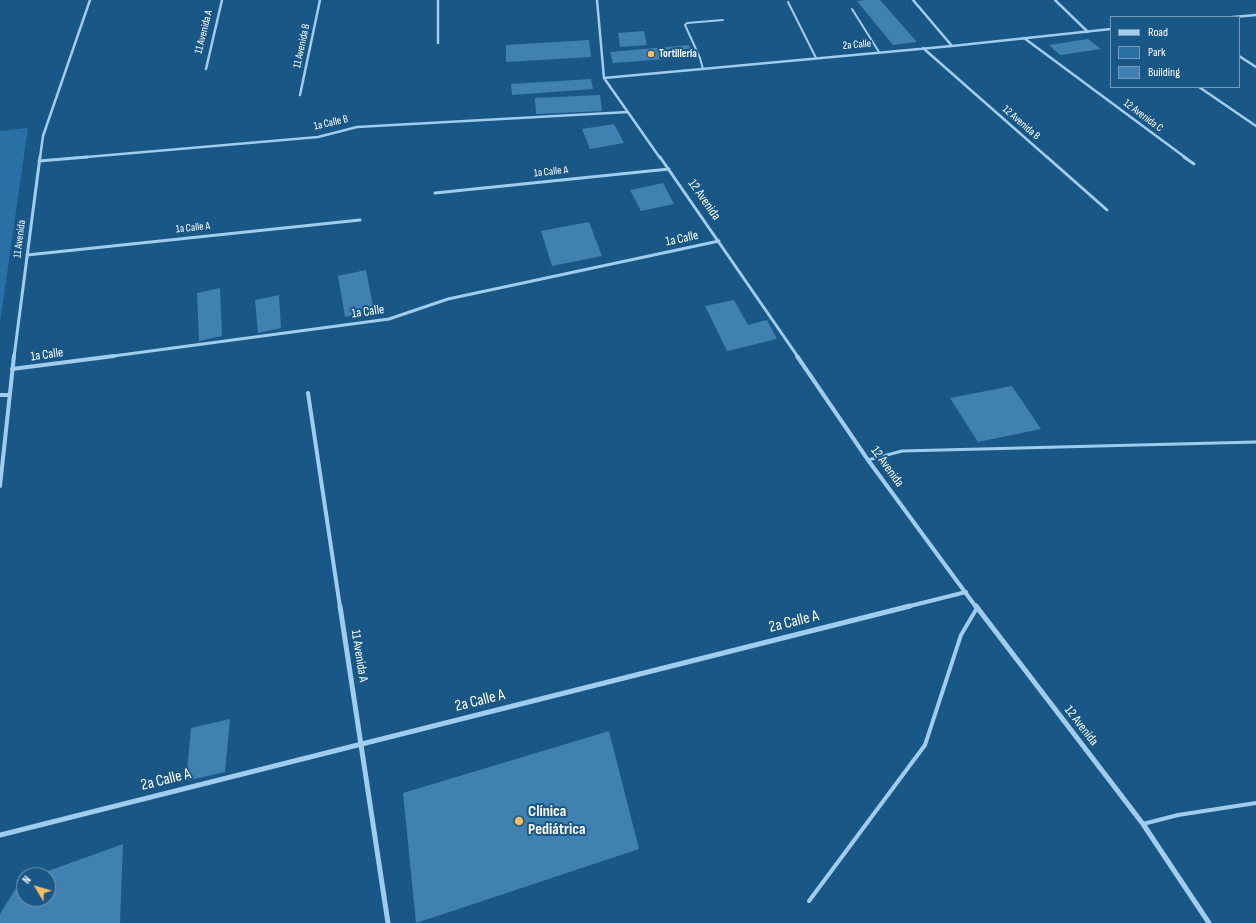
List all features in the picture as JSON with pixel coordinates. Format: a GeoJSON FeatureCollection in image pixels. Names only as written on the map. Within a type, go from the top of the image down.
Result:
{"type":"FeatureCollection","features":[{"type":"Feature","properties":{"kind":"street","name":"11 Avenida"},"geometry":{"type":"LineString","coordinates":[[0,486],[12,369],[43,136],[54,100],[90,0]]}},
{"type":"Feature","properties":{"kind":"street","name":"11 Avenida A"},"geometry":{"type":"LineString","coordinates":[[206,69],[222,0]]}},
{"type":"Feature","properties":{"kind":"street","name":"11 Avenida B"},"geometry":{"type":"LineString","coordinates":[[300,95],[320,0]]}},
{"type":"Feature","properties":{"kind":"street"},"geometry":{"type":"LineString","coordinates":[[438,0],[438,43]]}},
{"type":"Feature","properties":{"kind":"street"},"geometry":{"type":"LineString","coordinates":[[597,0],[604,78]]}},
{"type":"Feature","properties":{"kind":"street"},"geometry":{"type":"LineString","coordinates":[[913,0],[952,46]]}},
{"type":"Feature","properties":{"kind":"street"},"geometry":{"type":"LineString","coordinates":[[1055,0],[1088,32]]}},
{"type":"Feature","properties":{"kind":"street"},"geometry":{"type":"LineString","coordinates":[[1240,16],[1256,15]]}},
{"type":"Feature","properties":{"kind":"street","name":"2a Calle"},"geometry":{"type":"LineString","coordinates":[[604,78],[952,46],[1110,29]]}},
{"type":"Feature","properties":{"kind":"street","name":"12 Avenida C"},"geometry":{"type":"LineString","coordinates":[[1024,38],[1194,164]]}},
{"type":"Feature","properties":{"kind":"street","name":"12 Avenida B"},"geometry":{"type":"LineString","coordinates":[[923,48],[1107,210]]}},
{"type":"Feature","properties":{"kind":"street"},"geometry":{"type":"LineString","coordinates":[[1240,57],[1256,67]]}},
{"type":"Feature","properties":{"kind":"street","name":"12 Avenida"},"geometry":{"type":"LineString","coordinates":[[604,78],[719,241],[868,460],[977,608],[1143,824],[1209,923]]}},
{"type":"Feature","properties":{"kind":"street"},"geometry":{"type":"LineString","coordinates":[[1200,88],[1256,126]]}},
{"type":"Feature","properties":{"kind":"street","name":"1a Calle B"},"geometry":{"type":"LineString","coordinates":[[39,161],[318,137],[357,127],[628,112]]}},
{"type":"Feature","properties":{"kind":"street","name":"1a Calle A"},"geometry":{"type":"LineString","coordinates":[[435,193],[669,169]]}},
{"type":"Feature","properties":{"kind":"street","name":"1a Calle A"},"geometry":{"type":"LineString","coordinates":[[27,255],[360,220]]}},
{"type":"Feature","properties":{"kind":"street","name":"1a Calle"},"geometry":{"type":"LineString","coordinates":[[12,369],[389,319],[448,300],[719,241]]}},
{"type":"Feature","properties":{"kind":"street","name":"11 Avenida A"},"geometry":{"type":"LineString","coordinates":[[308,393],[388,923]]}},
{"type":"Feature","properties":{"kind":"street"},"geometry":{"type":"LineString","coordinates":[[0,395],[9,395]]}},
{"type":"Feature","properties":{"kind":"street","name":"2a Calle A"},"geometry":{"type":"LineString","coordinates":[[0,835],[966,592]]}},
{"type":"Feature","properties":{"kind":"lane"},"geometry":{"type":"LineString","coordinates":[[788,2],[816,58]]}},
{"type":"Feature","properties":{"kind":"lane"},"geometry":{"type":"LineString","coordinates":[[852,9],[878,52]]}},
{"type":"Feature","properties":{"kind":"lane"},"geometry":{"type":"LineString","coordinates":[[703,68],[685,25],[687,22],[723,20]]}},
{"type":"Feature","properties":{"kind":"lane"},"geometry":{"type":"LineString","coordinates":[[868,460],[902,452],[1256,442]]}},
{"type":"Feature","properties":{"kind":"lane"},"geometry":{"type":"LineString","coordinates":[[809,901],[924,745],[961,635],[977,608]]}},
{"type":"Feature","properties":{"kind":"lane"},"geometry":{"type":"LineString","coordinates":[[1143,824],[1178,815],[1256,804]]}},
{"type":"Feature","properties":{"kind":"green space"},"geometry":{"type":"Polygon","coordinates":[[[28,128],[0,323],[0,131],[28,128]]]}},
{"type":"Feature","properties":{"kind":"building"},"geometry":{"type":"Polygon","coordinates":[[[880,0],[917,42],[893,45],[857,1],[880,0]]]}},
{"type":"Feature","properties":{"kind":"building"},"geometry":{"type":"Polygon","coordinates":[[[644,31],[647,45],[620,47],[618,33],[644,31]]]}},
{"type":"Feature","properties":{"kind":"building"},"geometry":{"type":"Polygon","coordinates":[[[1088,39],[1101,49],[1060,55],[1049,45],[1088,39]]]}},
{"type":"Feature","properties":{"kind":"building"},"geometry":{"type":"Polygon","coordinates":[[[589,40],[591,57],[506,62],[506,45],[589,40]]]}},
{"type":"Feature","properties":{"kind":"building","name":"Tortillería"},"geometry":{"type":"Polygon","coordinates":[[[689,45],[693,57],[613,63],[610,52],[689,45]]]}},
{"type":"Feature","properties":{"kind":"building"},"geometry":{"type":"Polygon","coordinates":[[[591,79],[593,89],[512,95],[511,84],[591,79]]]}},
{"type":"Feature","properties":{"kind":"building"},"geometry":{"type":"Polygon","coordinates":[[[600,95],[602,111],[536,114],[535,98],[600,95]]]}},
{"type":"Feature","properties":{"kind":"building"},"geometry":{"type":"Polygon","coordinates":[[[614,124],[624,143],[590,149],[582,129],[614,124]]]}},
{"type":"Feature","properties":{"kind":"building"},"geometry":{"type":"Polygon","coordinates":[[[663,183],[674,204],[641,211],[630,190],[663,183]]]}},
{"type":"Feature","properties":{"kind":"building"},"geometry":{"type":"Polygon","coordinates":[[[589,222],[602,256],[552,266],[541,231],[589,222]]]}},
{"type":"Feature","properties":{"kind":"building"},"geometry":{"type":"Polygon","coordinates":[[[366,270],[374,311],[345,317],[338,276],[366,270]]]}},
{"type":"Feature","properties":{"kind":"building"},"geometry":{"type":"Polygon","coordinates":[[[220,288],[222,336],[199,341],[197,293],[220,288]]]}},
{"type":"Feature","properties":{"kind":"building"},"geometry":{"type":"Polygon","coordinates":[[[279,295],[281,328],[258,333],[255,300],[279,295]]]}},
{"type":"Feature","properties":{"kind":"building"},"geometry":{"type":"Polygon","coordinates":[[[734,300],[748,325],[767,320],[777,339],[727,351],[705,306],[734,300]]]}},
{"type":"Feature","properties":{"kind":"building"},"geometry":{"type":"Polygon","coordinates":[[[1012,386],[1041,429],[978,442],[950,398],[1012,386]]]}},
{"type":"Feature","properties":{"kind":"building"},"geometry":{"type":"Polygon","coordinates":[[[230,719],[225,772],[186,781],[191,728],[230,719]]]}},
{"type":"Feature","properties":{"kind":"building","name":"Clínica Pediátrica"},"geometry":{"type":"Polygon","coordinates":[[[609,731],[639,849],[416,923],[403,793],[609,731]]]}},
{"type":"Feature","properties":{"kind":"building"},"geometry":{"type":"Polygon","coordinates":[[[123,844],[120,923],[0,923],[0,914],[16,888],[16,907],[56,907],[56,868],[123,844]]]}},
{"type":"Feature","properties":{"kind":"place","name":"Tortillería"},"geometry":{"type":"Point","coordinates":[651,54]}},
{"type":"Feature","properties":{"kind":"place","name":"Clínica Pediátrica"},"geometry":{"type":"Point","coordinates":[519,821]}}]}
